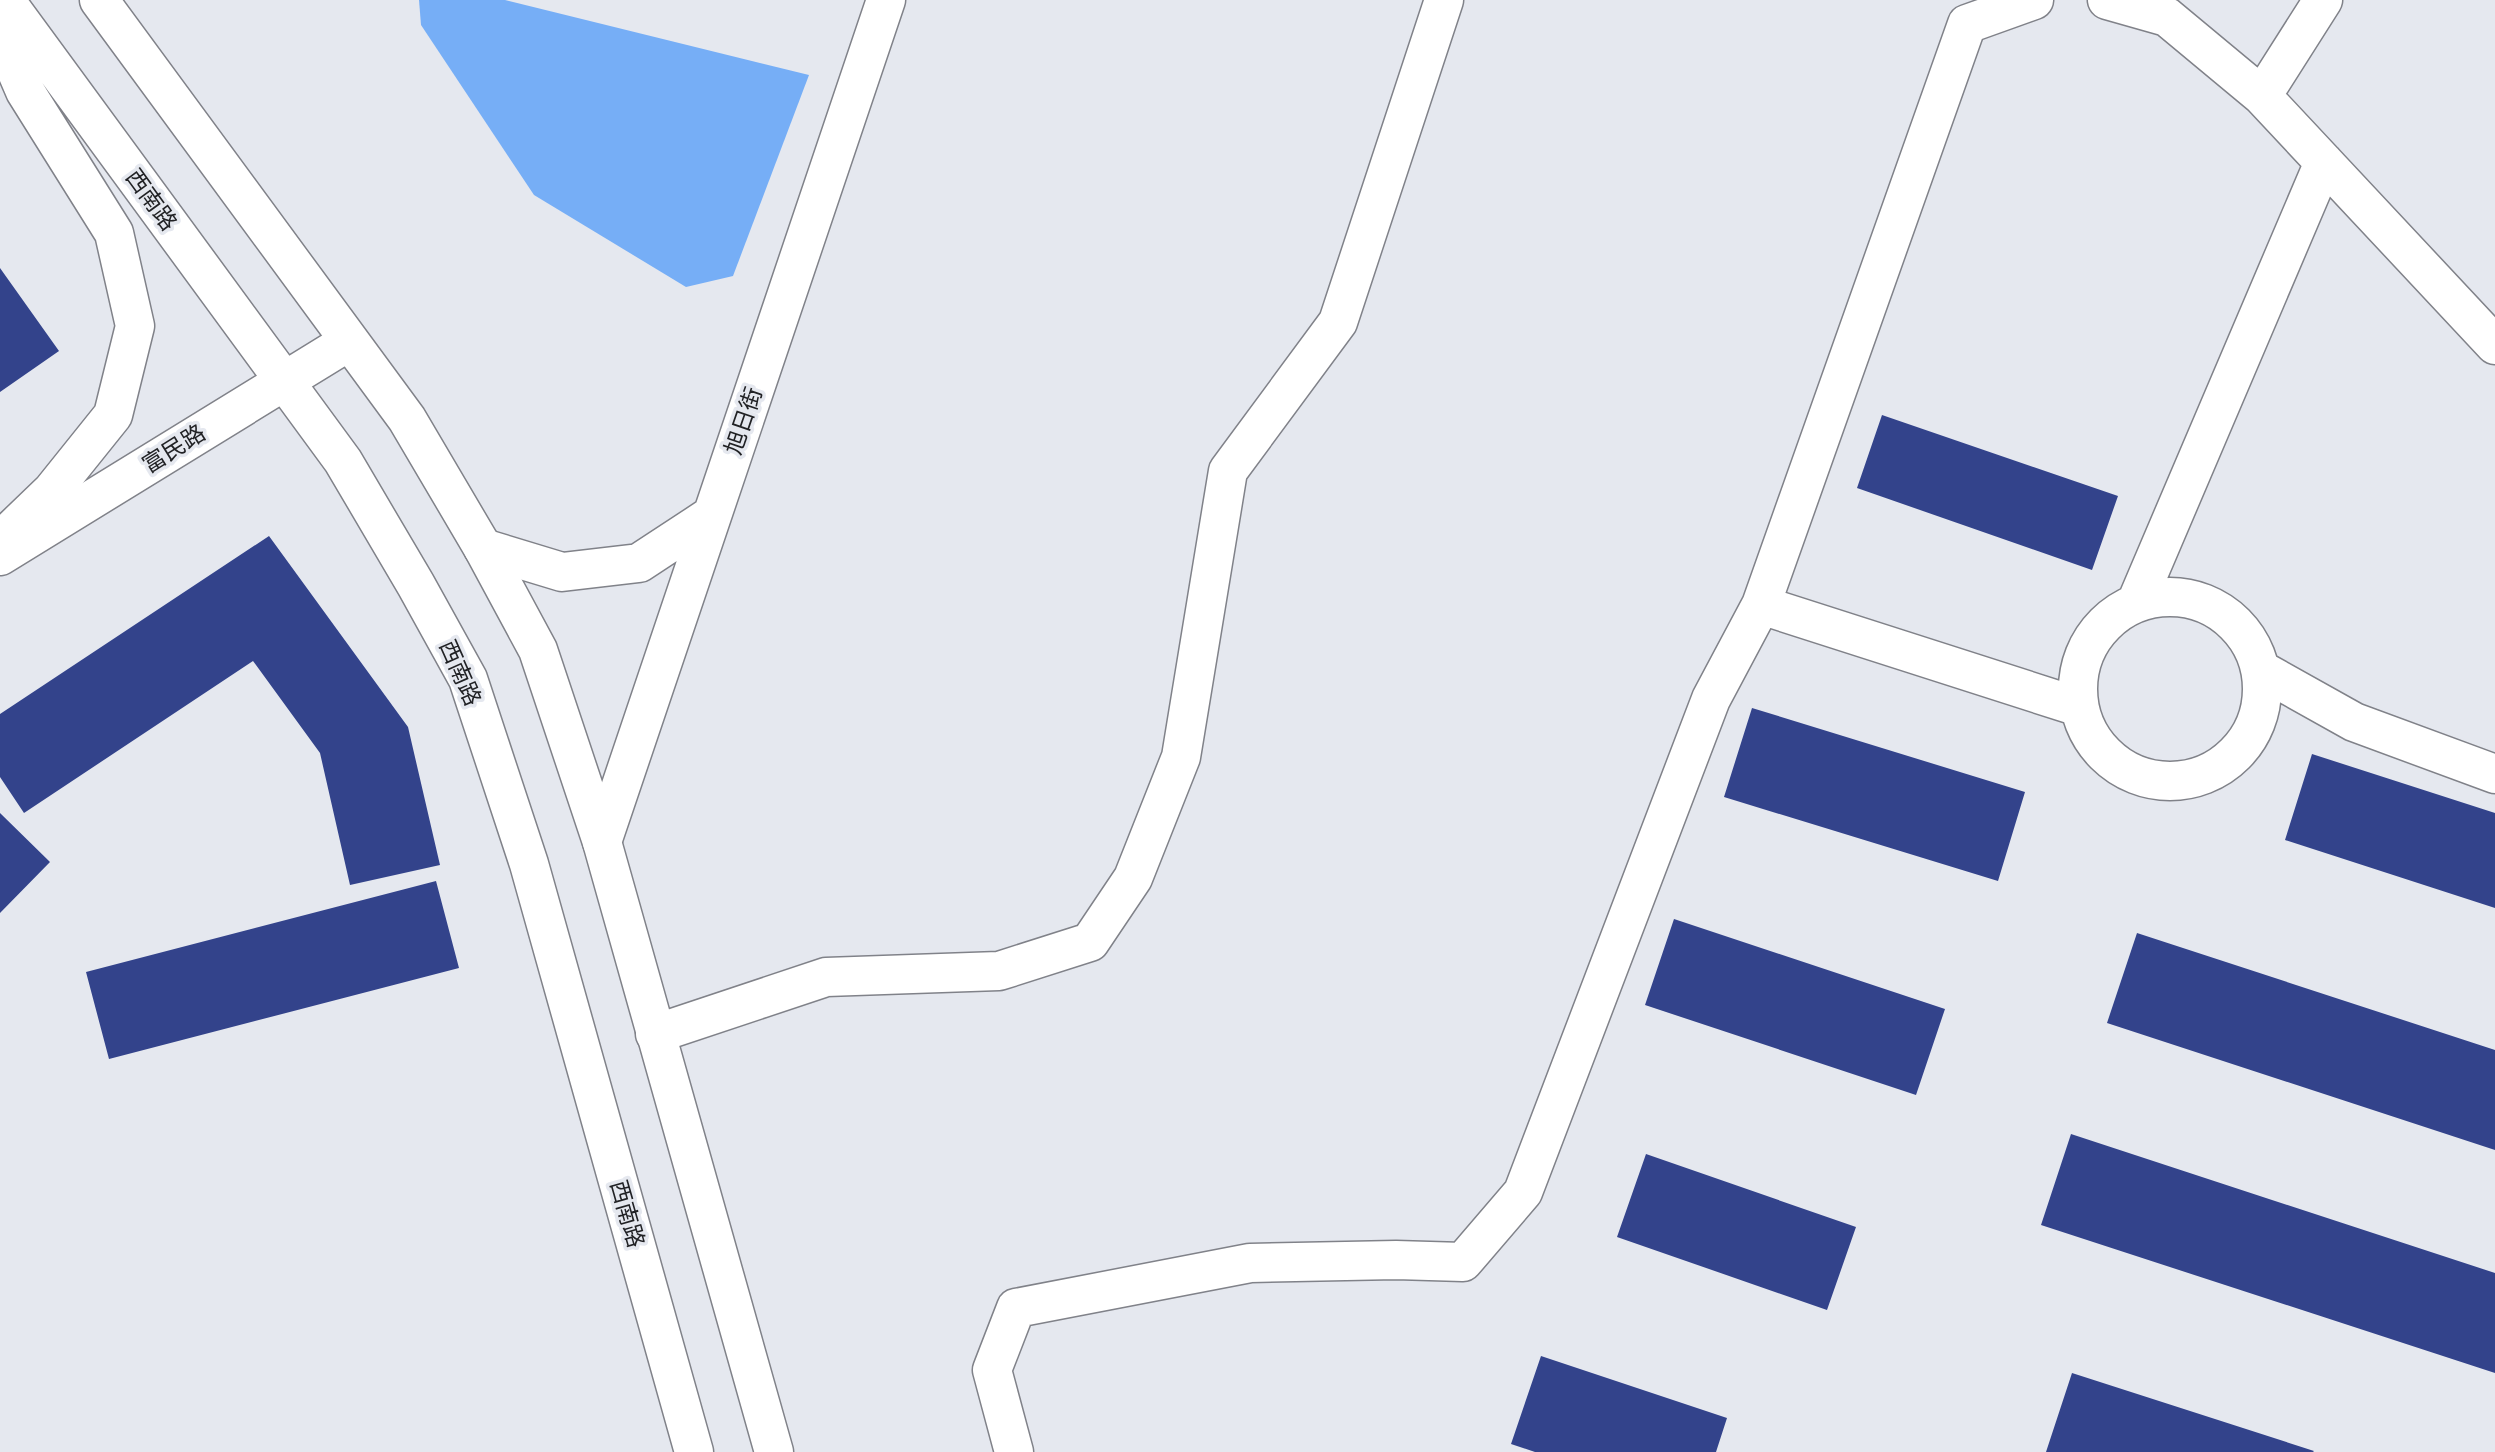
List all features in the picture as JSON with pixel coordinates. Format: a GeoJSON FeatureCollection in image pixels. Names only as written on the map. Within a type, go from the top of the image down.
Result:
{"type":"FeatureCollection","features":[{"type":"Feature","properties":{"kind":"street","name":"西南路"},"geometry":{"type":"LineString","coordinates":[[5,0],[343,461],[416,585],[467,679],[529,864],[694,1452]]}},
{"type":"Feature","properties":{"kind":"street"},"geometry":{"type":"LineString","coordinates":[[99,0],[407,419],[483,548],[538,650],[602,842],[775,1452]]}},
{"type":"Feature","properties":{"kind":"street","name":"旭日街"},"geometry":{"type":"LineString","coordinates":[[602,842],[886,0]]}},
{"type":"Feature","properties":{"kind":"street"},"geometry":{"type":"LineString","coordinates":[[655,1034],[826,977],[999,971],[1090,942],[1133,878],[1181,757],[1228,471],[1338,322],[1444,0]]}},
{"type":"Feature","properties":{"kind":"street"},"geometry":{"type":"LineString","coordinates":[[1014,1452],[992,1370],[1016,1308],[1250,1263],[1396,1260],[1463,1262],[1523,1192],[1711,699],[1761,605],[1967,24],[2034,0]]}},
{"type":"Feature","properties":{"kind":"street"},"geometry":{"type":"LineString","coordinates":[[2107,0],[2167,18],[2262,96],[2495,345]]}},
{"type":"Feature","properties":{"kind":"street"},"geometry":{"type":"LineString","coordinates":[[2262,96],[2323,0]]}},
{"type":"Feature","properties":{"kind":"street"},"geometry":{"type":"LineString","coordinates":[[0,33],[25,91],[114,233],[135,326],[113,415],[52,491],[0,541]]}},
{"type":"Feature","properties":{"kind":"street"},"geometry":{"type":"LineString","coordinates":[[2136,603],[2324,162]]}},
{"type":"Feature","properties":{"kind":"street","name":"富民路"},"geometry":{"type":"LineString","coordinates":[[0,556],[348,341]]}},
{"type":"Feature","properties":{"kind":"street"},"geometry":{"type":"LineString","coordinates":[[483,548],[562,572],[639,564],[712,515]]}},
{"type":"Feature","properties":{"kind":"street"},"geometry":{"type":"LineString","coordinates":[[2167,597],[2199,601],[2227,616],[2248,640],[2261,670],[2262,699],[2254,726],[2239,751],[2216,769],[2189,779],[2159,781],[2131,773],[2106,757],[2089,734],[2079,707],[2078,674],[2088,644],[2109,620],[2136,603],[2167,597]]}},
{"type":"Feature","properties":{"kind":"street"},"geometry":{"type":"LineString","coordinates":[[1761,605],[2079,707]]}},
{"type":"Feature","properties":{"kind":"street"},"geometry":{"type":"LineString","coordinates":[[2261,670],[2354,722],[2495,774]]}},
{"type":"Feature","properties":{"kind":"water"},"geometry":{"type":"Polygon","coordinates":[[[419,0],[505,0],[809,75],[733,276],[686,287],[534,195],[421,25],[419,0]]]}},
{"type":"Feature","properties":{"kind":"building"},"geometry":{"type":"Polygon","coordinates":[[[0,268],[59,351],[0,392],[0,268]]]}},
{"type":"Feature","properties":{"kind":"building"},"geometry":{"type":"Polygon","coordinates":[[[1882,415],[2118,496],[2092,570],[1857,488],[1882,415]]]}},
{"type":"Feature","properties":{"kind":"building"},"geometry":{"type":"Polygon","coordinates":[[[269,536],[408,727],[440,865],[350,885],[320,753],[253,661],[24,813],[0,777],[0,714],[269,536]]]}},
{"type":"Feature","properties":{"kind":"building"},"geometry":{"type":"Polygon","coordinates":[[[1752,708],[2025,792],[1998,881],[1724,797],[1752,708]]]}},
{"type":"Feature","properties":{"kind":"building"},"geometry":{"type":"Polygon","coordinates":[[[2312,754],[2495,813],[2495,908],[2285,840],[2312,754]]]}},
{"type":"Feature","properties":{"kind":"building"},"geometry":{"type":"Polygon","coordinates":[[[0,813],[50,862],[0,913],[0,813]]]}},
{"type":"Feature","properties":{"kind":"building"},"geometry":{"type":"Polygon","coordinates":[[[436,881],[459,968],[109,1059],[86,972],[436,881]]]}},
{"type":"Feature","properties":{"kind":"building"},"geometry":{"type":"Polygon","coordinates":[[[1674,919],[1945,1009],[1916,1095],[1645,1005],[1674,919]]]}},
{"type":"Feature","properties":{"kind":"building"},"geometry":{"type":"Polygon","coordinates":[[[2137,933],[2495,1050],[2495,1150],[2107,1023],[2137,933]]]}},
{"type":"Feature","properties":{"kind":"building"},"geometry":{"type":"Polygon","coordinates":[[[2071,1134],[2495,1273],[2495,1373],[2041,1225],[2071,1134]]]}},
{"type":"Feature","properties":{"kind":"building"},"geometry":{"type":"Polygon","coordinates":[[[1646,1154],[1856,1227],[1827,1310],[1617,1237],[1646,1154]]]}},
{"type":"Feature","properties":{"kind":"building"},"geometry":{"type":"Polygon","coordinates":[[[1541,1356],[1727,1418],[1716,1452],[1535,1452],[1511,1444],[1541,1356]]]}},
{"type":"Feature","properties":{"kind":"building"},"geometry":{"type":"Polygon","coordinates":[[[2072,1373],[2314,1451],[2046,1452],[2072,1373]]]}}]}
